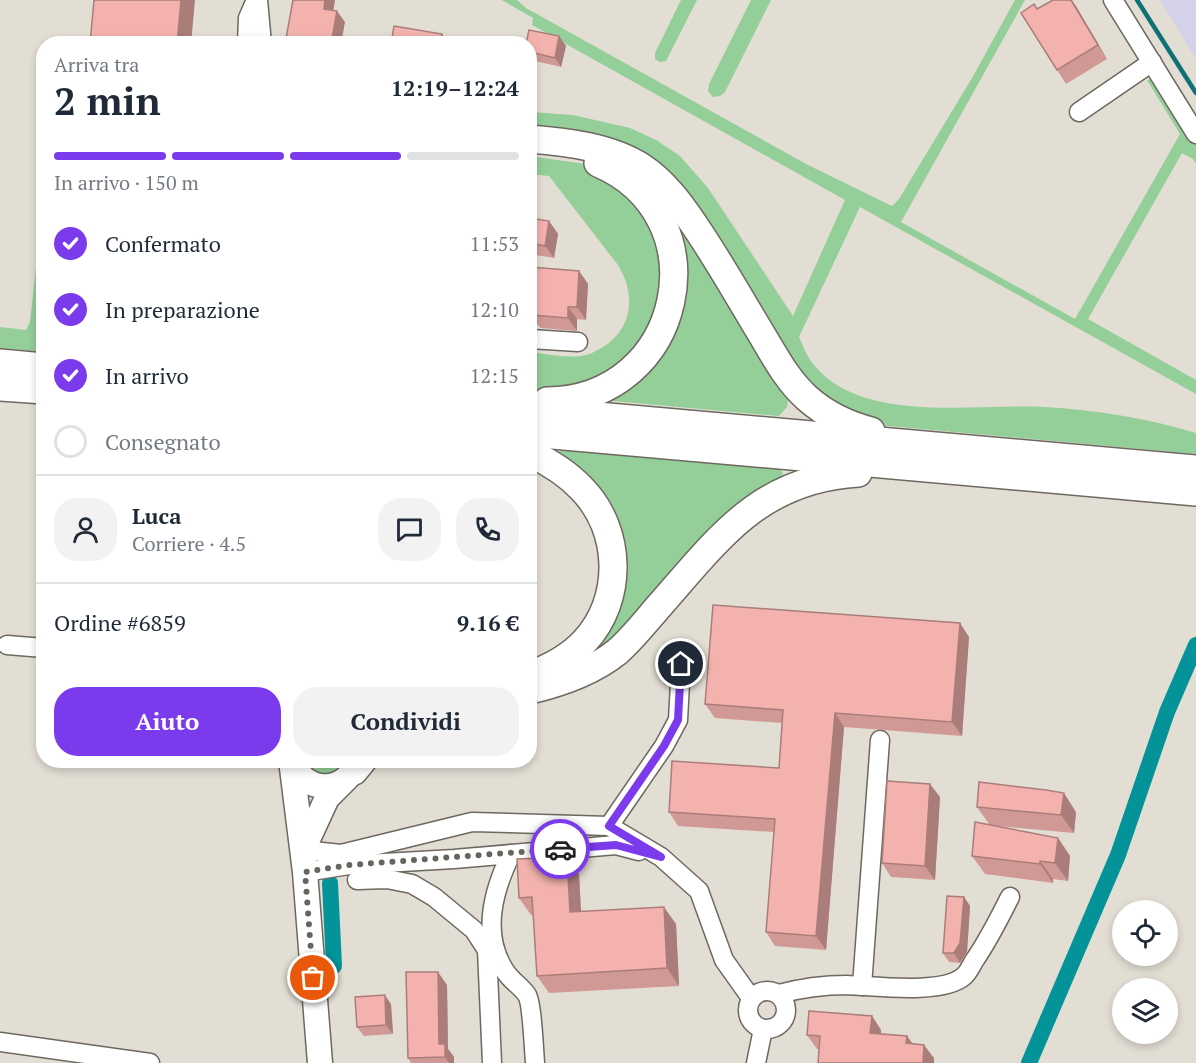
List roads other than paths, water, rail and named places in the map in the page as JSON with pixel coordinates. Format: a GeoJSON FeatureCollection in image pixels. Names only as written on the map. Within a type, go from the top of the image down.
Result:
{"type":"FeatureCollection","features":[{"type":"Feature","properties":{"kind":"highway"},"geometry":{"type":"LineString","coordinates":[[537,141],[566,143],[602,151],[636,164],[661,183],[700,233],[788,376],[807,398],[822,409],[851,425],[870,431],[938,437],[972,449]]}},
{"type":"Feature","properties":{"kind":"highway"},"geometry":{"type":"LineString","coordinates":[[537,150],[558,152],[589,159],[610,169],[633,185],[646,198],[660,219],[669,243],[674,275],[672,298],[666,320],[654,345],[637,366],[608,386],[585,395],[560,400],[537,400]]}},
{"type":"Feature","properties":{"kind":"highway"},"geometry":{"type":"LineString","coordinates":[[0,363],[36,366]]}},
{"type":"Feature","properties":{"kind":"highway"},"geometry":{"type":"LineString","coordinates":[[0,387],[36,389]]}},
{"type":"Feature","properties":{"kind":"highway"},"geometry":{"type":"LineString","coordinates":[[537,411],[972,449],[1188,480]]}},
{"type":"Feature","properties":{"kind":"highway"},"geometry":{"type":"LineString","coordinates":[[537,434],[1068,481]]}},
{"type":"Feature","properties":{"kind":"highway"},"geometry":{"type":"LineString","coordinates":[[537,457],[564,472],[591,499],[609,534],[613,560],[609,599],[592,633],[563,659],[537,672]]}},
{"type":"Feature","properties":{"kind":"highway"},"geometry":{"type":"LineString","coordinates":[[537,688],[579,675],[615,653],[637,633],[736,522],[770,498],[795,486],[837,475],[866,473],[992,481],[1188,480]]}},
{"type":"Feature","properties":{"kind":"main road"},"geometry":{"type":"LineString","coordinates":[[292,768],[304,861],[320,1063]]}},
{"type":"Feature","properties":{"kind":"main road"},"geometry":{"type":"LineString","coordinates":[[295,768],[299,775],[314,784],[330,786],[356,768]]}},
{"type":"Feature","properties":{"kind":"main road"},"geometry":{"type":"LineString","coordinates":[[304,861],[327,798],[356,768]]}},
{"type":"Feature","properties":{"kind":"street"},"geometry":{"type":"LineString","coordinates":[[247,36],[248,22],[257,0]]}},
{"type":"Feature","properties":{"kind":"street"},"geometry":{"type":"LineString","coordinates":[[257,0],[261,36]]}},
{"type":"Feature","properties":{"kind":"street"},"geometry":{"type":"LineString","coordinates":[[1113,0],[1196,135]]}},
{"type":"Feature","properties":{"kind":"street"},"geometry":{"type":"LineString","coordinates":[[1078,112],[1152,62]]}},
{"type":"Feature","properties":{"kind":"street"},"geometry":{"type":"LineString","coordinates":[[537,339],[578,342]]}},
{"type":"Feature","properties":{"kind":"street"},"geometry":{"type":"LineString","coordinates":[[7,645],[36,647]]}},
{"type":"Feature","properties":{"kind":"street"},"geometry":{"type":"LineString","coordinates":[[609,826],[664,746],[678,720],[681,664]]}},
{"type":"Feature","properties":{"kind":"street"},"geometry":{"type":"LineString","coordinates":[[862,986],[880,740]]}},
{"type":"Feature","properties":{"kind":"street"},"geometry":{"type":"LineString","coordinates":[[304,861],[472,822],[609,826],[661,857],[699,891],[724,960],[751,998]]}},
{"type":"Feature","properties":{"kind":"street"},"geometry":{"type":"LineString","coordinates":[[304,861],[349,865],[616,845],[661,857]]}},
{"type":"Feature","properties":{"kind":"street"},"geometry":{"type":"LineString","coordinates":[[511,854],[499,878],[493,903],[491,937],[506,974],[528,996],[535,1063]]}},
{"type":"Feature","properties":{"kind":"street"},"geometry":{"type":"LineString","coordinates":[[357,880],[387,879],[412,884],[434,897],[474,930],[487,950],[492,1063]]}},
{"type":"Feature","properties":{"kind":"street"},"geometry":{"type":"LineString","coordinates":[[779,994],[786,1005],[785,1018],[776,1027],[763,1029],[752,1022],[747,1010],[751,998],[761,991],[767,990],[779,994],[801,988],[845,985],[926,987],[952,984],[965,976],[1010,897]]}},
{"type":"Feature","properties":{"kind":"street"},"geometry":{"type":"LineString","coordinates":[[756,1063],[763,1029]]}},
{"type":"Feature","properties":{"kind":"street"},"geometry":{"type":"LineString","coordinates":[[0,1042],[150,1063]]}},
{"type":"Feature","properties":{"kind":"waterway"},"geometry":{"type":"LineString","coordinates":[[1137,0],[1196,93]]}},
{"type":"Feature","properties":{"kind":"waterway"},"geometry":{"type":"LineString","coordinates":[[1029,1063],[1118,855],[1167,712],[1196,645]]}},
{"type":"Feature","properties":{"kind":"waterway"},"geometry":{"type":"LineString","coordinates":[[330,883],[334,966]]}}]}
